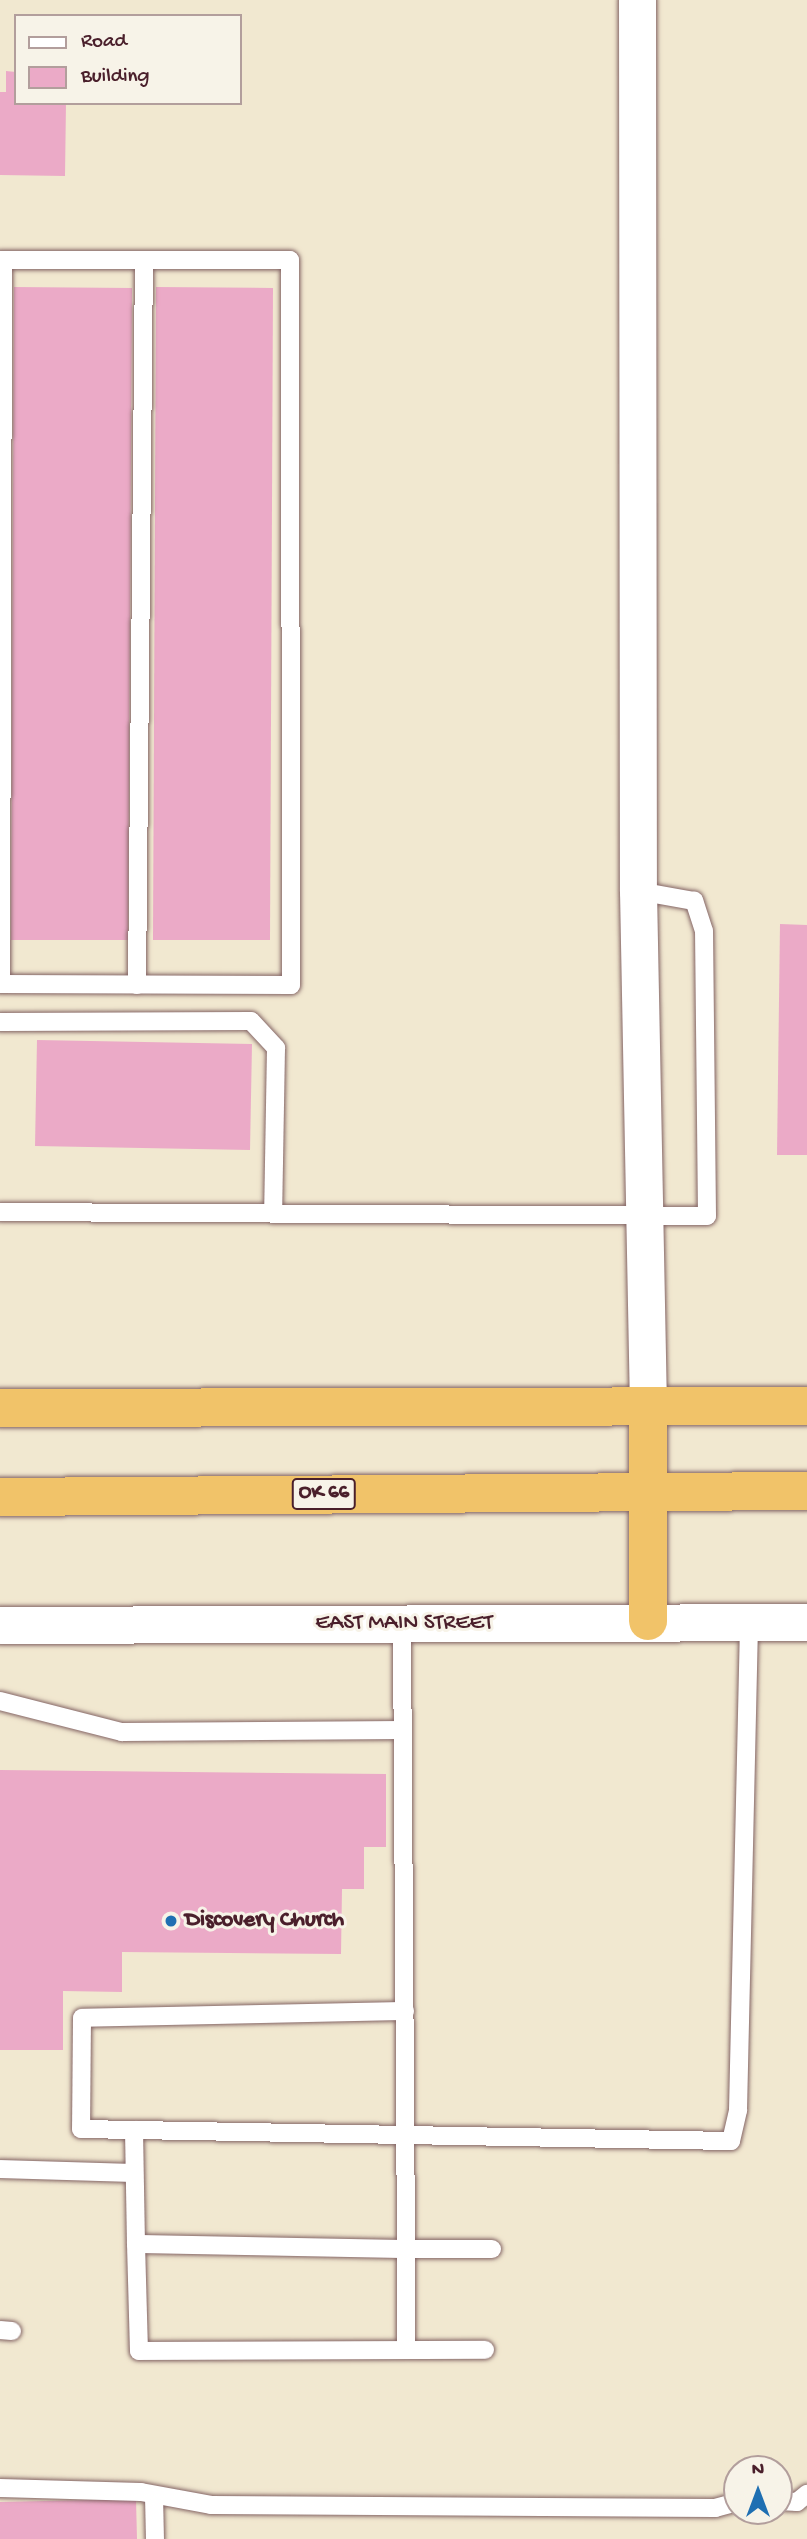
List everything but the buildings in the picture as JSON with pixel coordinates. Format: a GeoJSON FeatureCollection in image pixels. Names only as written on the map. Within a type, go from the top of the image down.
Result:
{"type":"FeatureCollection","features":[{"type":"Feature","properties":{"kind":"highway"},"geometry":{"type":"LineString","coordinates":[[0,1408],[807,1406]]}},
{"type":"Feature","properties":{"kind":"highway"},"geometry":{"type":"LineString","coordinates":[[648,1408],[648,1621]]}},
{"type":"Feature","properties":{"kind":"highway","name":"OK 66"},"geometry":{"type":"LineString","coordinates":[[0,1497],[807,1492]]}},
{"type":"Feature","properties":{"kind":"street"},"geometry":{"type":"LineString","coordinates":[[637,0],[638,891],[647,1218],[648,1408]]}},
{"type":"Feature","properties":{"kind":"street","name":"EAST MAIN STREET"},"geometry":{"type":"LineString","coordinates":[[0,1625],[807,1622]]}},
{"type":"Feature","properties":{"kind":"lane"},"geometry":{"type":"LineString","coordinates":[[2,260],[144,260],[290,260],[291,985],[0,984],[2,260]]}},
{"type":"Feature","properties":{"kind":"lane"},"geometry":{"type":"LineString","coordinates":[[137,985],[144,260]]}},
{"type":"Feature","properties":{"kind":"lane"},"geometry":{"type":"LineString","coordinates":[[0,1212],[273,1212],[647,1218],[707,1216],[704,931],[694,901],[638,891]]}},
{"type":"Feature","properties":{"kind":"lane"},"geometry":{"type":"LineString","coordinates":[[0,1021],[251,1021],[276,1048],[273,1212]]}},
{"type":"Feature","properties":{"kind":"lane"},"geometry":{"type":"LineString","coordinates":[[405,2011],[82,2018],[81,2129],[731,2141],[738,2110],[750,1621]]}},
{"type":"Feature","properties":{"kind":"lane"},"geometry":{"type":"LineString","coordinates":[[402,1624],[406,2350]]}},
{"type":"Feature","properties":{"kind":"lane"},"geometry":{"type":"LineString","coordinates":[[0,1701],[122,1732],[403,1730]]}},
{"type":"Feature","properties":{"kind":"lane"},"geometry":{"type":"LineString","coordinates":[[134,2130],[139,2351],[485,2350]]}},
{"type":"Feature","properties":{"kind":"lane"},"geometry":{"type":"LineString","coordinates":[[0,2169],[133,2172]]}},
{"type":"Feature","properties":{"kind":"lane"},"geometry":{"type":"LineString","coordinates":[[136,2244],[492,2249]]}},
{"type":"Feature","properties":{"kind":"lane"},"geometry":{"type":"LineString","coordinates":[[0,2488],[154,2496],[211,2505],[715,2508],[723,2506]]}},
{"type":"Feature","properties":{"kind":"lane"},"geometry":{"type":"LineString","coordinates":[[154,2496],[155,2539]]}},
{"type":"Feature","properties":{"kind":"place","name":"Discovery Church"},"geometry":{"type":"Point","coordinates":[171,1921]}}]}
